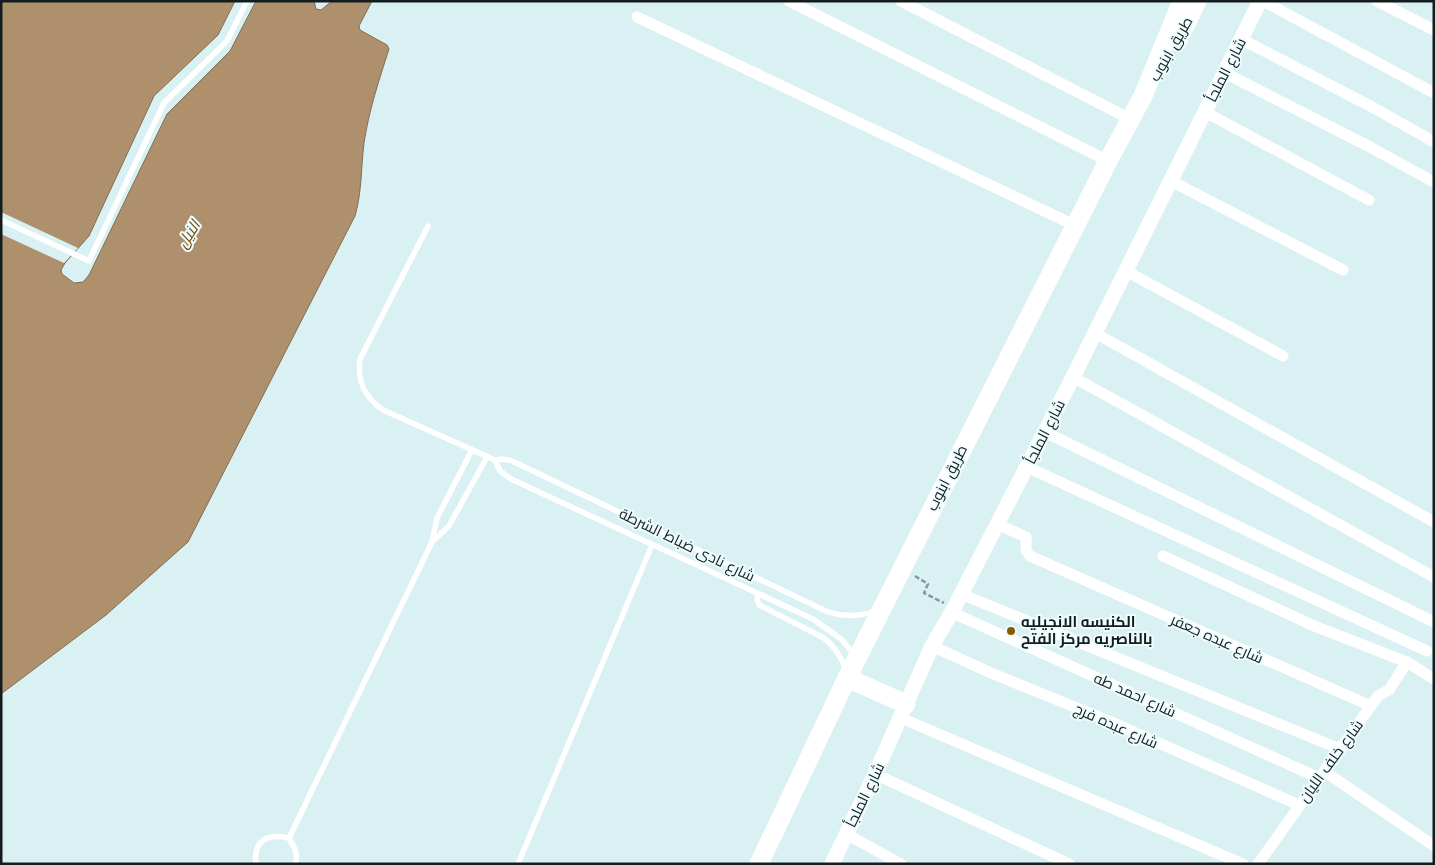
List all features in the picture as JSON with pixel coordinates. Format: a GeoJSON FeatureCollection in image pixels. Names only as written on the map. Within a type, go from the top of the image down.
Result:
{"type":"FeatureCollection","features":[{"type":"Feature","properties":{"kind":"main road","name":"طريق ابنوب"},"geometry":{"type":"LineString","coordinates":[[760,864],[881,608],[1142,96],[1182,1]]}},
{"type":"Feature","properties":{"kind":"main road","name":"طريق ابنوب"},"geometry":{"type":"LineString","coordinates":[[1142,96],[1173,50],[1197,1]]}},
{"type":"Feature","properties":{"kind":"main road"},"geometry":{"type":"LineString","coordinates":[[847,678],[868,687],[902,708]]}},
{"type":"Feature","properties":{"kind":"street"},"geometry":{"type":"LineString","coordinates":[[788,1],[1108,161]]}},
{"type":"Feature","properties":{"kind":"street"},"geometry":{"type":"LineString","coordinates":[[901,1],[1130,119]]}},
{"type":"Feature","properties":{"kind":"street"},"geometry":{"type":"LineString","coordinates":[[1262,1],[1434,93]]}},
{"type":"Feature","properties":{"kind":"street","name":"شارع الملجأ"},"geometry":{"type":"LineString","coordinates":[[832,864],[875,774],[902,708],[948,608],[961,594],[1027,467],[1241,39],[1262,1]]}},
{"type":"Feature","properties":{"kind":"street"},"geometry":{"type":"LineString","coordinates":[[1377,1],[1434,30]]}},
{"type":"Feature","properties":{"kind":"street"},"geometry":{"type":"LineString","coordinates":[[637,17],[1076,226]]}},
{"type":"Feature","properties":{"kind":"street"},"geometry":{"type":"LineString","coordinates":[[1241,39],[1374,108],[1434,142]]}},
{"type":"Feature","properties":{"kind":"street"},"geometry":{"type":"LineString","coordinates":[[1225,73],[1434,182]]}},
{"type":"Feature","properties":{"kind":"street"},"geometry":{"type":"LineString","coordinates":[[1205,112],[1369,200]]}},
{"type":"Feature","properties":{"kind":"street"},"geometry":{"type":"LineString","coordinates":[[1171,181],[1343,270]]}},
{"type":"Feature","properties":{"kind":"street"},"geometry":{"type":"LineString","coordinates":[[1126,272],[1283,356]]}},
{"type":"Feature","properties":{"kind":"street"},"geometry":{"type":"LineString","coordinates":[[1095,332],[1434,522]]}},
{"type":"Feature","properties":{"kind":"street"},"geometry":{"type":"LineString","coordinates":[[1073,377],[1434,576]]}},
{"type":"Feature","properties":{"kind":"street"},"geometry":{"type":"LineString","coordinates":[[1045,432],[1434,622]]}},
{"type":"Feature","properties":{"kind":"street"},"geometry":{"type":"LineString","coordinates":[[1027,467],[1426,651]]}},
{"type":"Feature","properties":{"kind":"street","name":"شارع عبده جعفر"},"geometry":{"type":"LineString","coordinates":[[997,524],[1026,537],[1026,550],[1030,556],[1370,706]]}},
{"type":"Feature","properties":{"kind":"street"},"geometry":{"type":"LineString","coordinates":[[1164,556],[1312,625],[1407,662],[1434,679]]}},
{"type":"Feature","properties":{"kind":"street"},"geometry":{"type":"LineString","coordinates":[[961,594],[1340,748]]}},
{"type":"Feature","properties":{"kind":"street","name":"شارع احمد طه"},"geometry":{"type":"LineString","coordinates":[[948,608],[1321,774],[1434,846]]}},
{"type":"Feature","properties":{"kind":"street","name":"شارع عبده فرج"},"geometry":{"type":"LineString","coordinates":[[932,646],[991,673],[1109,721],[1299,805]]}},
{"type":"Feature","properties":{"kind":"street","name":"شارع خلف الليان"},"geometry":{"type":"LineString","coordinates":[[1258,864],[1370,706],[1378,696],[1389,690],[1407,662]]}},
{"type":"Feature","properties":{"kind":"street"},"geometry":{"type":"LineString","coordinates":[[902,708],[1243,864]]}},
{"type":"Feature","properties":{"kind":"street"},"geometry":{"type":"LineString","coordinates":[[875,774],[1069,864]]}},
{"type":"Feature","properties":{"kind":"street"},"geometry":{"type":"LineString","coordinates":[[846,834],[901,864]]}},
{"type":"Feature","properties":{"kind":"lane"},"geometry":{"type":"LineString","coordinates":[[1,220],[89,261],[164,103],[227,41],[247,1]]}},
{"type":"Feature","properties":{"kind":"lane","name":"شارع نادى ضباط الشرطة"},"geometry":{"type":"LineString","coordinates":[[428,226],[360,359],[359,376],[364,392],[375,405],[487,457],[495,460],[510,460],[828,612],[845,616],[864,615],[881,608]]}},
{"type":"Feature","properties":{"kind":"lane"},"geometry":{"type":"LineString","coordinates":[[289,838],[432,542],[437,518],[472,450]]}},
{"type":"Feature","properties":{"kind":"lane"},"geometry":{"type":"LineString","coordinates":[[432,542],[449,526],[487,457]]}},
{"type":"Feature","properties":{"kind":"lane","name":"شارع نادى ضباط الشرطة"},"geometry":{"type":"LineString","coordinates":[[495,460],[500,471],[511,479],[813,619],[831,630],[857,658]]}},
{"type":"Feature","properties":{"kind":"lane"},"geometry":{"type":"LineString","coordinates":[[518,864],[652,544]]}},
{"type":"Feature","properties":{"kind":"lane"},"geometry":{"type":"LineString","coordinates":[[758,594],[756,599],[759,605],[824,638],[842,659],[847,678]]}},
{"type":"Feature","properties":{"kind":"lane"},"geometry":{"type":"LineString","coordinates":[[789,608],[794,596]]}},
{"type":"Feature","properties":{"kind":"lane"},"geometry":{"type":"LineString","coordinates":[[256,864],[255,856],[258,845],[268,837],[279,836],[289,838],[296,849],[297,860],[295,864]]}},
{"type":"Feature","properties":{"kind":"path"},"geometry":{"type":"LineString","coordinates":[[901,569],[928,584],[924,593],[948,608]]}},
{"type":"Feature","properties":{"kind":"water","name":"النيل"},"geometry":{"type":"Polygon","coordinates":[[[1,1],[235,1],[218,35],[154,96],[89,236],[61,270],[62,274],[74,283],[83,282],[89,275],[167,114],[230,51],[256,1],[314,1],[316,9],[321,10],[332,1],[372,1],[359,26],[360,30],[387,45],[389,49],[366,131],[355,216],[188,542],[106,615],[1,694],[1,1]]]}},
{"type":"Feature","properties":{"kind":"pier"},"geometry":{"type":"Polygon","coordinates":[[[1,212],[78,248],[64,263],[1,234],[1,212]]]}},
{"type":"Feature","properties":{"kind":"place","name":"الكنيسه الانجيليه بالناصريه مركز الفتح"},"geometry":{"type":"Point","coordinates":[1011,631]}}]}
